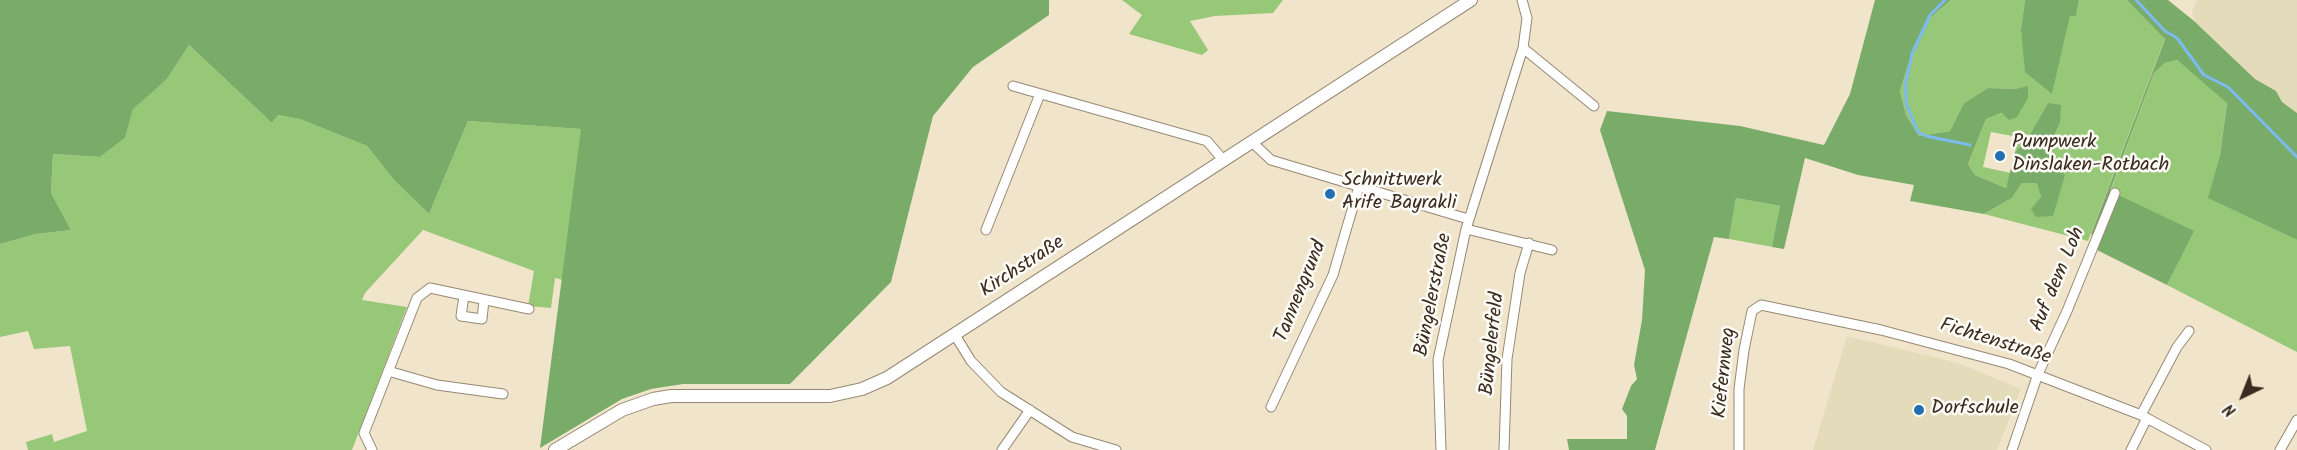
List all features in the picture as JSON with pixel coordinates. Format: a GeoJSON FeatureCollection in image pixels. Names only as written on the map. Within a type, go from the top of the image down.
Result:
{"type":"FeatureCollection","features":[{"type":"Feature","properties":{"kind":"street","name":"Kirchstraße"},"geometry":{"type":"LineString","coordinates":[[555,450],[622,410],[653,399],[671,396],[830,396],[862,389],[915,363],[1471,0]]}},
{"type":"Feature","properties":{"kind":"street","name":"Büngelerstraße"},"geometry":{"type":"LineString","coordinates":[[1441,450],[1438,360],[1468,219],[1523,48],[1527,18],[1522,0]]}},
{"type":"Feature","properties":{"kind":"street"},"geometry":{"type":"LineString","coordinates":[[1523,48],[1594,106]]}},
{"type":"Feature","properties":{"kind":"street"},"geometry":{"type":"LineString","coordinates":[[1013,86],[1207,141],[1224,160]]}},
{"type":"Feature","properties":{"kind":"street"},"geometry":{"type":"LineString","coordinates":[[986,230],[1040,94]]}},
{"type":"Feature","properties":{"kind":"street"},"geometry":{"type":"LineString","coordinates":[[1253,143],[1271,160],[1468,219]]}},
{"type":"Feature","properties":{"kind":"street","name":"Tannengrund"},"geometry":{"type":"LineString","coordinates":[[1271,407],[1333,275],[1359,186]]}},
{"type":"Feature","properties":{"kind":"street","name":"Auf dem Loh"},"geometry":{"type":"LineString","coordinates":[[2012,450],[2038,374],[2067,311],[2115,193]]}},
{"type":"Feature","properties":{"kind":"street"},"geometry":{"type":"LineString","coordinates":[[1466,229],[1552,250]]}},
{"type":"Feature","properties":{"kind":"street","name":"Büngelerfeld"},"geometry":{"type":"LineString","coordinates":[[1504,450],[1507,359],[1520,273],[1529,243]]}},
{"type":"Feature","properties":{"kind":"street"},"geometry":{"type":"LineString","coordinates":[[372,450],[364,433],[417,298],[430,288],[529,309]]}},
{"type":"Feature","properties":{"kind":"street"},"geometry":{"type":"LineString","coordinates":[[464,296],[461,316],[483,319],[484,300]]}},
{"type":"Feature","properties":{"kind":"street","name":"Fichtenstraße"},"geometry":{"type":"LineString","coordinates":[[1761,305],[1881,330],[1990,358],[2038,374],[2144,416],[2206,450]]}},
{"type":"Feature","properties":{"kind":"street","name":"Kiefernweg"},"geometry":{"type":"LineString","coordinates":[[1739,450],[1739,389],[1744,350],[1752,311],[1756,306],[1761,305]]}},
{"type":"Feature","properties":{"kind":"street"},"geometry":{"type":"LineString","coordinates":[[2132,450],[2144,416],[2177,346],[2189,331]]}},
{"type":"Feature","properties":{"kind":"street"},"geometry":{"type":"LineString","coordinates":[[955,335],[971,361],[1001,392],[1072,437],[1116,450]]}},
{"type":"Feature","properties":{"kind":"street"},"geometry":{"type":"LineString","coordinates":[[388,372],[437,386],[503,394]]}},
{"type":"Feature","properties":{"kind":"street"},"geometry":{"type":"LineString","coordinates":[[1002,450],[1030,410]]}},
{"type":"Feature","properties":{"kind":"street"},"geometry":{"type":"LineString","coordinates":[[2280,450],[2297,420]]}},
{"type":"Feature","properties":{"kind":"shaded area"},"geometry":{"type":"Polygon","coordinates":[[[2197,0],[2297,0],[2297,113],[2282,102],[2276,91],[2255,79],[2194,21],[2192,12],[2197,0]]]}},
{"type":"Feature","properties":{"kind":"shaded area","name":"Dorfschule"},"geometry":{"type":"Polygon","coordinates":[[[1847,336],[1958,363],[2021,389],[1997,450],[1813,450],[1847,336]]]}},
{"type":"Feature","properties":{"kind":"green space"},"geometry":{"type":"Polygon","coordinates":[[[0,0],[1049,0],[1049,15],[973,67],[933,116],[891,282],[790,384],[683,384],[651,389],[622,399],[540,448],[581,129],[468,121],[429,214],[394,180],[367,146],[300,119],[278,115],[272,123],[189,45],[167,79],[133,109],[125,138],[100,157],[53,154],[51,193],[71,230],[36,234],[0,244],[0,0]]]}},
{"type":"Feature","properties":{"kind":"green space"},"geometry":{"type":"Polygon","coordinates":[[[1122,0],[1283,0],[1273,13],[1215,16],[1190,21],[1208,50],[1202,55],[1129,34],[1142,15],[1122,0]]]}},
{"type":"Feature","properties":{"kind":"green space"},"geometry":{"type":"Polygon","coordinates":[[[1875,0],[1951,0],[1929,19],[1914,46],[1900,91],[1906,115],[1919,136],[1950,131],[1964,103],[1988,88],[2016,89],[2028,86],[2028,98],[2017,117],[2009,120],[2002,113],[1986,119],[1968,164],[1975,175],[2006,188],[2015,152],[2027,139],[2048,103],[2061,105],[2060,123],[2050,145],[2051,165],[2065,175],[2053,216],[2036,217],[2031,209],[2041,197],[2037,183],[2022,183],[2012,198],[1984,214],[1910,201],[1914,185],[1858,175],[1805,158],[1784,249],[1772,247],[1780,206],[1736,198],[1729,239],[1714,237],[1655,450],[1569,450],[1567,439],[1627,439],[1627,416],[1622,409],[1631,386],[1637,379],[1634,365],[1642,320],[1645,270],[1600,130],[1607,111],[1740,126],[1824,145],[1850,94],[1875,0]]]}},
{"type":"Feature","properties":{"kind":"green space"},"geometry":{"type":"Polygon","coordinates":[[[1951,0],[2025,0],[2021,29],[2052,93],[2070,15],[2076,16],[2079,0],[2127,0],[2165,38],[2088,241],[1984,214],[2012,198],[2022,183],[2038,183],[2041,197],[2036,217],[2051,165],[2050,145],[2060,123],[2048,103],[2027,139],[2015,152],[2018,137],[1991,132],[1983,167],[2011,173],[2006,188],[1975,175],[1968,164],[1986,119],[2003,113],[2016,89],[1988,88],[1964,103],[1950,131],[1919,136],[1906,115],[1900,91],[1914,46],[1929,19],[1951,0]]]}},
{"type":"Feature","properties":{"kind":"green space"},"geometry":{"type":"Polygon","coordinates":[[[2025,0],[2079,0],[2076,16],[2070,16],[2052,94],[2025,72],[2021,29],[2025,0]]]}},
{"type":"Feature","properties":{"kind":"green space"},"geometry":{"type":"Polygon","coordinates":[[[2127,0],[2168,0],[2194,21],[2255,79],[2276,91],[2282,102],[2297,113],[2297,240],[2208,198],[2220,155],[2227,103],[2177,60],[2165,63],[2154,73],[2110,191],[2194,231],[2167,285],[2097,250],[2101,241],[2091,234],[2165,39],[2127,0]]]}},
{"type":"Feature","properties":{"kind":"green space"},"geometry":{"type":"Polygon","coordinates":[[[189,45],[272,123],[278,115],[300,119],[367,146],[394,180],[429,214],[468,121],[582,129],[563,280],[555,278],[551,308],[528,306],[534,271],[423,230],[365,293],[362,300],[407,307],[352,450],[28,450],[26,442],[52,434],[54,442],[87,431],[70,346],[34,349],[28,331],[0,337],[0,244],[36,234],[71,230],[51,193],[53,154],[100,157],[125,138],[133,108],[167,79],[189,45]]]}},
{"type":"Feature","properties":{"kind":"green space"},"geometry":{"type":"Polygon","coordinates":[[[2177,60],[2227,102],[2220,155],[2209,198],[2297,240],[2297,352],[2167,285],[2193,231],[2110,192],[2154,73],[2165,63],[2177,60]]]}},
{"type":"Feature","properties":{"kind":"green space"},"geometry":{"type":"Polygon","coordinates":[[[1736,198],[1780,206],[1773,247],[1729,239],[1736,198]]]}},
{"type":"Feature","properties":{"kind":"waterway"},"geometry":{"type":"LineString","coordinates":[[1945,0],[1930,15],[1912,54],[1905,86],[1907,106],[1918,132],[1926,136],[1970,145]]}},
{"type":"Feature","properties":{"kind":"waterway"},"geometry":{"type":"LineString","coordinates":[[2136,0],[2165,31],[2177,38],[2204,75],[2228,87],[2297,157]]}},
{"type":"Feature","properties":{"kind":"place","name":"Pumpwerk Dinslaken-Rotbach"},"geometry":{"type":"Point","coordinates":[2000,156]}},
{"type":"Feature","properties":{"kind":"place","name":"Schnittwerk Arife Bayrakli"},"geometry":{"type":"Point","coordinates":[1330,194]}},
{"type":"Feature","properties":{"kind":"place","name":"Dorfschule"},"geometry":{"type":"Point","coordinates":[1919,410]}}]}
